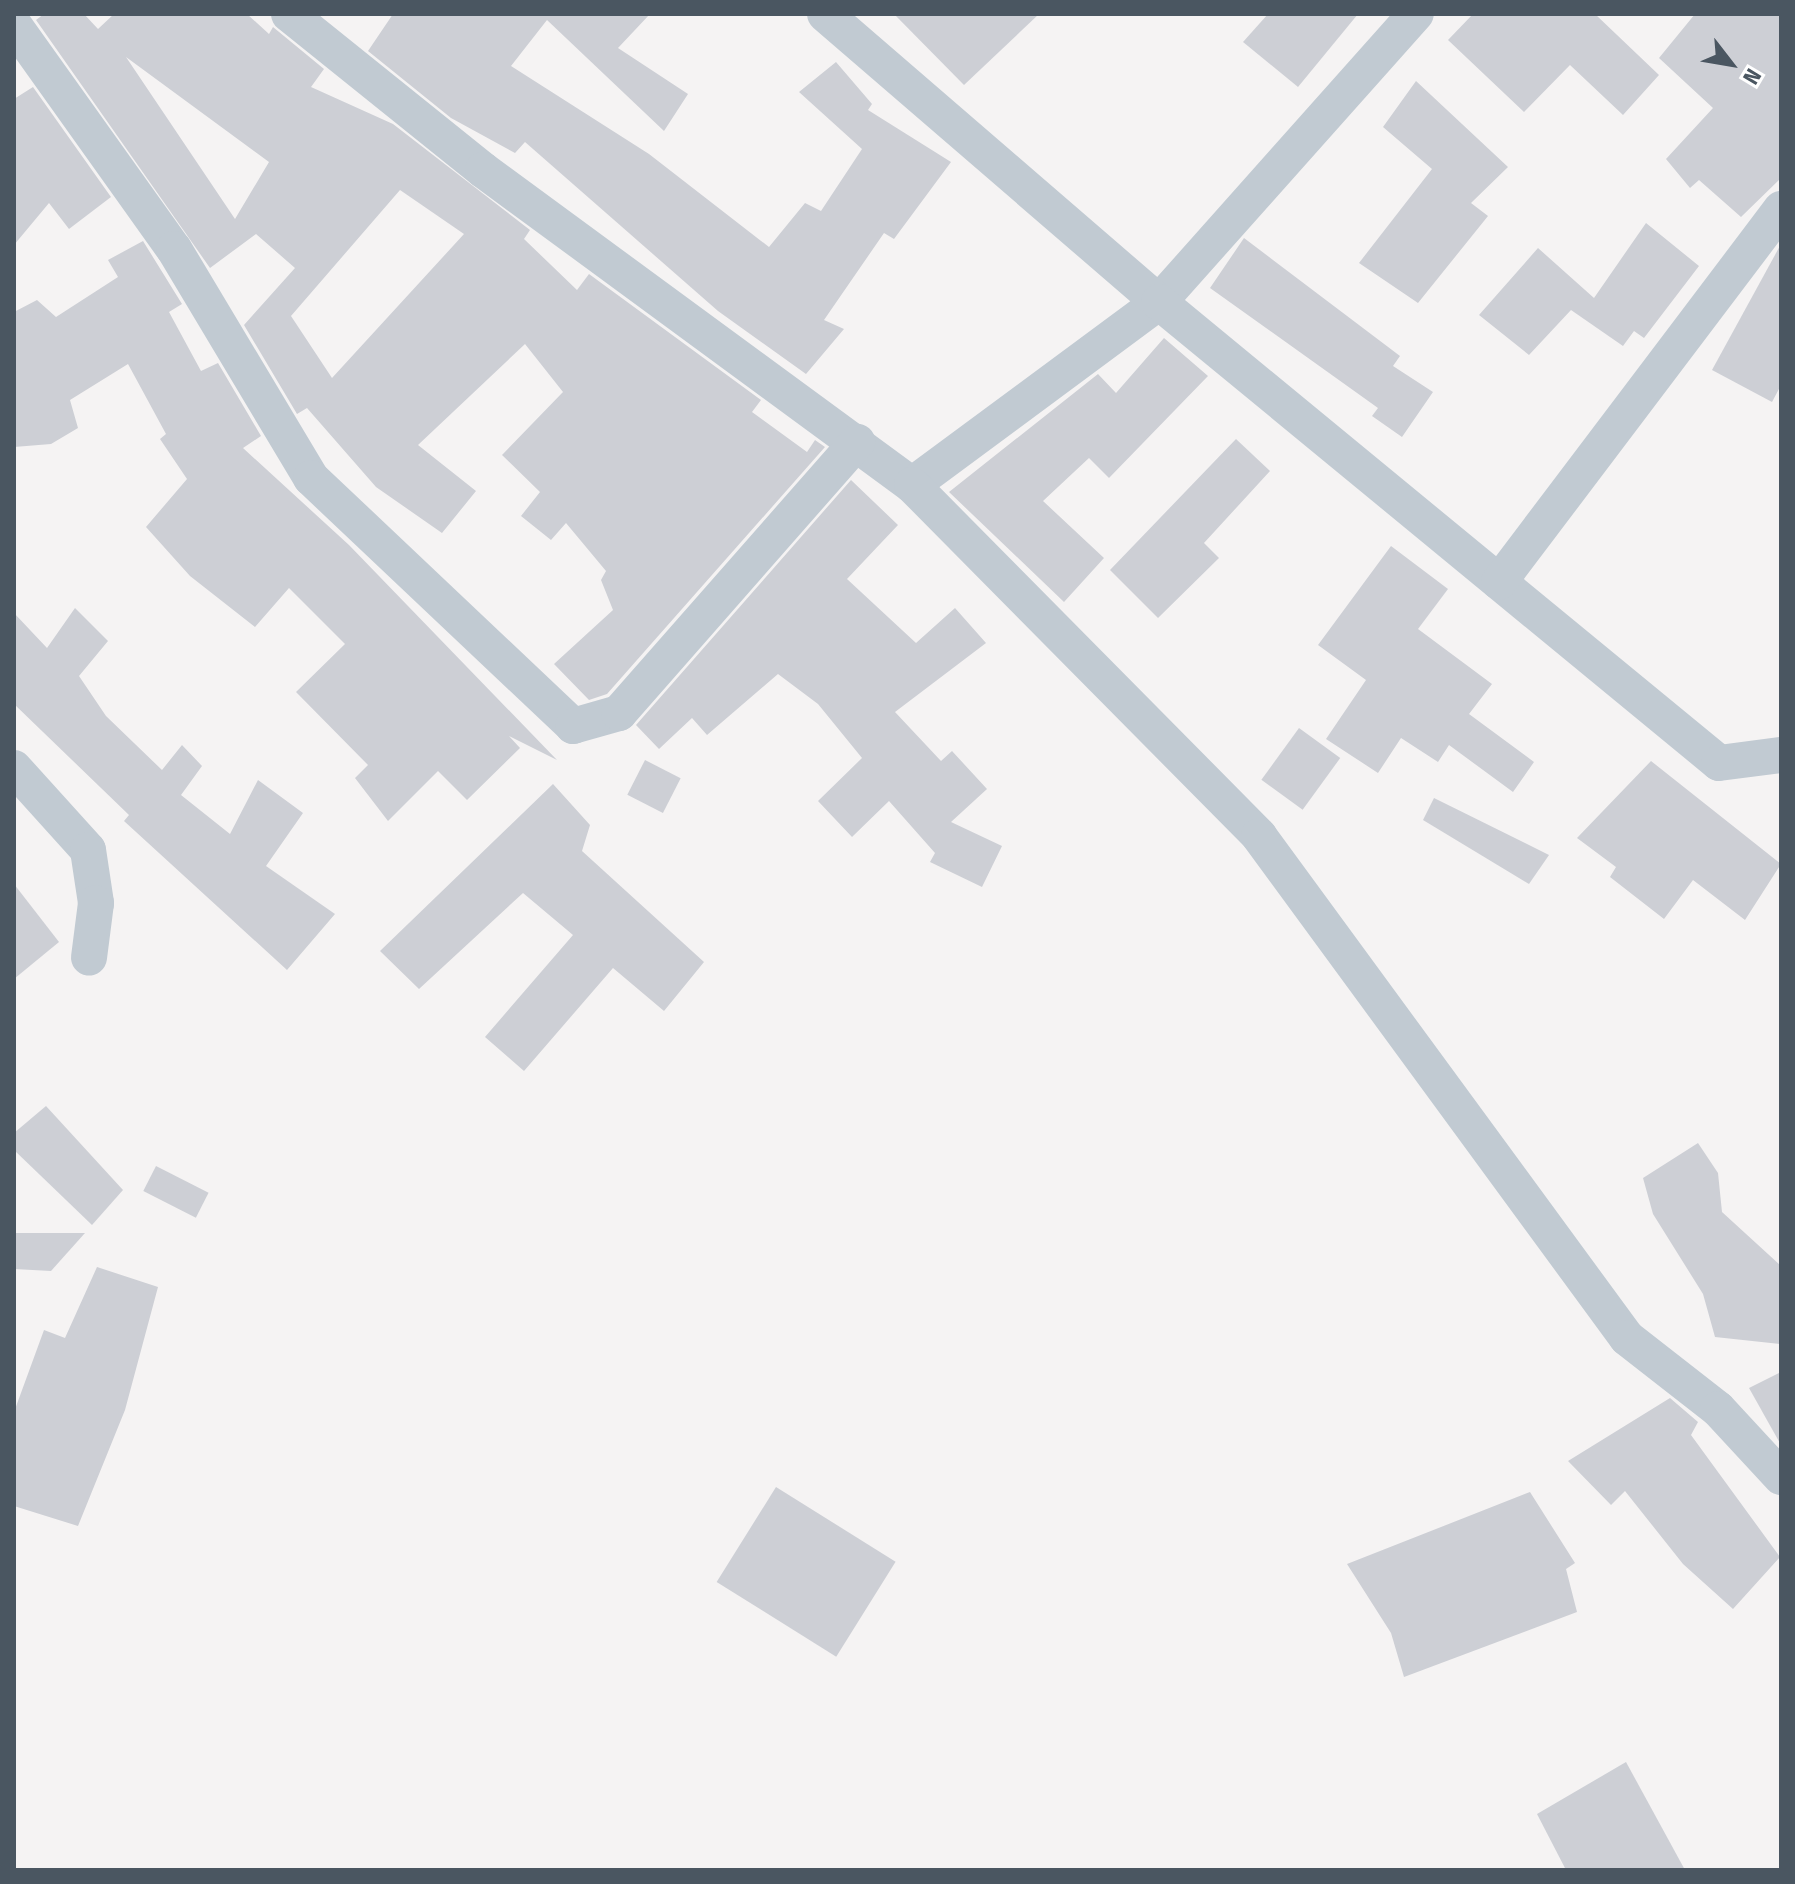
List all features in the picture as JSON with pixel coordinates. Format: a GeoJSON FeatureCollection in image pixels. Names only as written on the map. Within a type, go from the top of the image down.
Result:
{"type":"FeatureCollection","features":[{"type":"Feature","properties":{"kind":"street"},"geometry":{"type":"LineString","coordinates":[[289,14],[483,170],[912,485],[1259,836],[1627,1338],[1718,1409],[1781,1477]]}},
{"type":"Feature","properties":{"kind":"street"},"geometry":{"type":"LineString","coordinates":[[825,14],[1159,302],[1719,763],[1781,755]]}},
{"type":"Feature","properties":{"kind":"street"},"geometry":{"type":"LineString","coordinates":[[912,485],[1159,302],[1416,14]]}},
{"type":"Feature","properties":{"kind":"street"},"geometry":{"type":"LineString","coordinates":[[14,25],[174,249],[311,478],[573,726],[619,713],[857,442]]}},
{"type":"Feature","properties":{"kind":"street"},"geometry":{"type":"LineString","coordinates":[[1499,582],[1781,209]]}},
{"type":"Feature","properties":{"kind":"street"},"geometry":{"type":"LineString","coordinates":[[14,768],[88,850],[96,903],[89,958]]}},
{"type":"Feature","properties":{"kind":"building"},"geometry":{"type":"Polygon","coordinates":[[[44,14],[84,14],[98,29],[114,14],[247,14],[269,34],[273,27],[324,69],[311,87],[393,124],[530,230],[524,239],[577,290],[589,274],[761,400],[752,412],[807,452],[815,440],[825,447],[607,694],[589,700],[554,664],[613,610],[601,580],[606,571],[566,523],[551,540],[521,516],[540,492],[502,455],[563,392],[525,344],[418,445],[476,491],[442,533],[376,487],[307,408],[297,414],[244,325],[295,268],[256,234],[210,268],[36,20],[44,14]],[[126,57],[235,219],[269,162],[126,57]],[[400,190],[291,316],[332,378],[464,234],[400,190]]]}},
{"type":"Feature","properties":{"kind":"building"},"geometry":{"type":"Polygon","coordinates":[[[393,14],[650,14],[618,48],[688,94],[664,131],[547,20],[511,66],[649,154],[769,247],[805,203],[821,211],[862,149],[799,92],[836,62],[872,104],[868,110],[951,162],[894,239],[884,233],[824,320],[844,329],[806,374],[718,311],[525,142],[515,153],[451,118],[368,51],[393,14]]]}},
{"type":"Feature","properties":{"kind":"building"},"geometry":{"type":"Polygon","coordinates":[[[894,14],[1039,14],[964,85],[894,14]]]}},
{"type":"Feature","properties":{"kind":"building"},"geometry":{"type":"Polygon","coordinates":[[[1268,14],[1358,14],[1298,87],[1243,42],[1268,14]]]}},
{"type":"Feature","properties":{"kind":"building"},"geometry":{"type":"Polygon","coordinates":[[[1473,14],[1595,14],[1659,75],[1623,115],[1570,65],[1524,112],[1448,40],[1473,14]]]}},
{"type":"Feature","properties":{"kind":"building"},"geometry":{"type":"Polygon","coordinates":[[[1695,14],[1781,14],[1781,178],[1741,217],[1699,180],[1690,188],[1666,159],[1713,108],[1659,58],[1695,14]]]}},
{"type":"Feature","properties":{"kind":"building"},"geometry":{"type":"Polygon","coordinates":[[[1416,81],[1508,167],[1471,203],[1488,216],[1418,303],[1359,263],[1432,169],[1383,127],[1416,81]]]}},
{"type":"Feature","properties":{"kind":"building"},"geometry":{"type":"Polygon","coordinates":[[[33,87],[111,197],[69,229],[49,203],[14,245],[14,99],[33,87]]]}},
{"type":"Feature","properties":{"kind":"building"},"geometry":{"type":"Polygon","coordinates":[[[1646,223],[1699,266],[1644,338],[1634,331],[1623,346],[1571,310],[1529,355],[1479,315],[1538,248],[1594,298],[1646,223]]]}},
{"type":"Feature","properties":{"kind":"building"},"geometry":{"type":"Polygon","coordinates":[[[1244,238],[1400,356],[1393,366],[1433,392],[1402,437],[1372,416],[1378,408],[1210,288],[1244,238]]]}},
{"type":"Feature","properties":{"kind":"building"},"geometry":{"type":"Polygon","coordinates":[[[143,241],[182,304],[169,312],[201,371],[218,363],[261,436],[243,448],[349,545],[557,760],[509,736],[520,748],[467,800],[438,771],[388,821],[355,778],[368,765],[296,692],[345,644],[289,588],[255,627],[190,576],[146,527],[187,479],[160,439],[166,434],[128,364],[70,400],[78,428],[51,444],[14,447],[14,312],[37,300],[56,317],[118,277],[108,260],[143,241]]]}},
{"type":"Feature","properties":{"kind":"building"},"geometry":{"type":"Polygon","coordinates":[[[1781,244],[1781,385],[1772,402],[1712,370],[1781,244]]]}},
{"type":"Feature","properties":{"kind":"building"},"geometry":{"type":"Polygon","coordinates":[[[1164,338],[1208,376],[1109,478],[1089,458],[1043,501],[1104,558],[1064,602],[949,492],[1098,374],[1116,393],[1164,338]]]}},
{"type":"Feature","properties":{"kind":"building"},"geometry":{"type":"Polygon","coordinates":[[[1236,439],[1270,471],[1204,543],[1219,558],[1158,618],[1110,570],[1236,439]]]}},
{"type":"Feature","properties":{"kind":"building"},"geometry":{"type":"Polygon","coordinates":[[[851,480],[898,525],[847,579],[916,643],[955,608],[986,643],[895,712],[941,761],[952,751],[987,789],[951,822],[1002,846],[982,887],[930,862],[935,853],[889,801],[852,837],[818,801],[862,758],[818,704],[778,674],[707,735],[692,718],[659,749],[636,725],[851,480]]]}},
{"type":"Feature","properties":{"kind":"building"},"geometry":{"type":"Polygon","coordinates":[[[1391,546],[1448,589],[1418,629],[1492,684],[1469,714],[1534,762],[1513,792],[1449,745],[1438,762],[1401,738],[1378,773],[1326,739],[1366,680],[1318,645],[1391,546]]]}},
{"type":"Feature","properties":{"kind":"building"},"geometry":{"type":"Polygon","coordinates":[[[75,608],[108,641],[79,676],[106,716],[162,770],[182,745],[202,766],[181,795],[230,834],[258,780],[303,813],[266,866],[335,914],[287,970],[124,821],[129,815],[14,704],[14,613],[47,648],[75,608]]]}},
{"type":"Feature","properties":{"kind":"building"},"geometry":{"type":"Polygon","coordinates":[[[1299,728],[1340,758],[1303,810],[1261,780],[1299,728]]]}},
{"type":"Feature","properties":{"kind":"building"},"geometry":{"type":"Polygon","coordinates":[[[645,760],[681,778],[663,813],[627,795],[645,760]]]}},
{"type":"Feature","properties":{"kind":"building"},"geometry":{"type":"Polygon","coordinates":[[[1651,761],[1781,864],[1745,920],[1693,880],[1664,919],[1610,877],[1616,867],[1577,838],[1651,761]]]}},
{"type":"Feature","properties":{"kind":"building"},"geometry":{"type":"Polygon","coordinates":[[[553,784],[590,825],[582,851],[704,962],[664,1011],[613,968],[524,1071],[485,1037],[573,935],[523,893],[419,989],[380,951],[553,784]]]}},
{"type":"Feature","properties":{"kind":"building"},"geometry":{"type":"Polygon","coordinates":[[[1434,798],[1549,855],[1529,884],[1423,820],[1434,798]]]}},
{"type":"Feature","properties":{"kind":"building"},"geometry":{"type":"Polygon","coordinates":[[[14,884],[59,942],[14,979],[14,884]]]}},
{"type":"Feature","properties":{"kind":"building"},"geometry":{"type":"Polygon","coordinates":[[[46,1106],[123,1190],[92,1225],[14,1150],[14,1133],[46,1106]]]}},
{"type":"Feature","properties":{"kind":"building"},"geometry":{"type":"Polygon","coordinates":[[[1698,1143],[1718,1173],[1722,1212],[1781,1266],[1781,1344],[1715,1337],[1703,1294],[1653,1214],[1643,1178],[1698,1143]]]}},
{"type":"Feature","properties":{"kind":"building"},"geometry":{"type":"Polygon","coordinates":[[[156,1166],[209,1193],[196,1218],[143,1191],[156,1166]]]}},
{"type":"Feature","properties":{"kind":"building"},"geometry":{"type":"Polygon","coordinates":[[[14,1233],[85,1233],[51,1271],[14,1269],[14,1233]]]}},
{"type":"Feature","properties":{"kind":"building"},"geometry":{"type":"Polygon","coordinates":[[[97,1267],[158,1287],[125,1410],[78,1526],[14,1506],[14,1412],[44,1330],[65,1338],[97,1267]]]}},
{"type":"Feature","properties":{"kind":"building"},"geometry":{"type":"Polygon","coordinates":[[[1781,1372],[1781,1445],[1749,1388],[1781,1372]]]}},
{"type":"Feature","properties":{"kind":"building"},"geometry":{"type":"Polygon","coordinates":[[[1670,1398],[1698,1422],[1691,1435],[1780,1557],[1733,1609],[1683,1564],[1625,1491],[1611,1505],[1568,1461],[1670,1398]]]}},
{"type":"Feature","properties":{"kind":"building"},"geometry":{"type":"Polygon","coordinates":[[[776,1487],[896,1562],[836,1657],[717,1582],[776,1487]]]}},
{"type":"Feature","properties":{"kind":"building"},"geometry":{"type":"Polygon","coordinates":[[[1530,1492],[1575,1563],[1566,1569],[1577,1612],[1404,1677],[1391,1633],[1347,1564],[1530,1492]]]}},
{"type":"Feature","properties":{"kind":"building"},"geometry":{"type":"Polygon","coordinates":[[[1626,1762],[1685,1870],[1566,1870],[1537,1814],[1626,1762]]]}}]}
